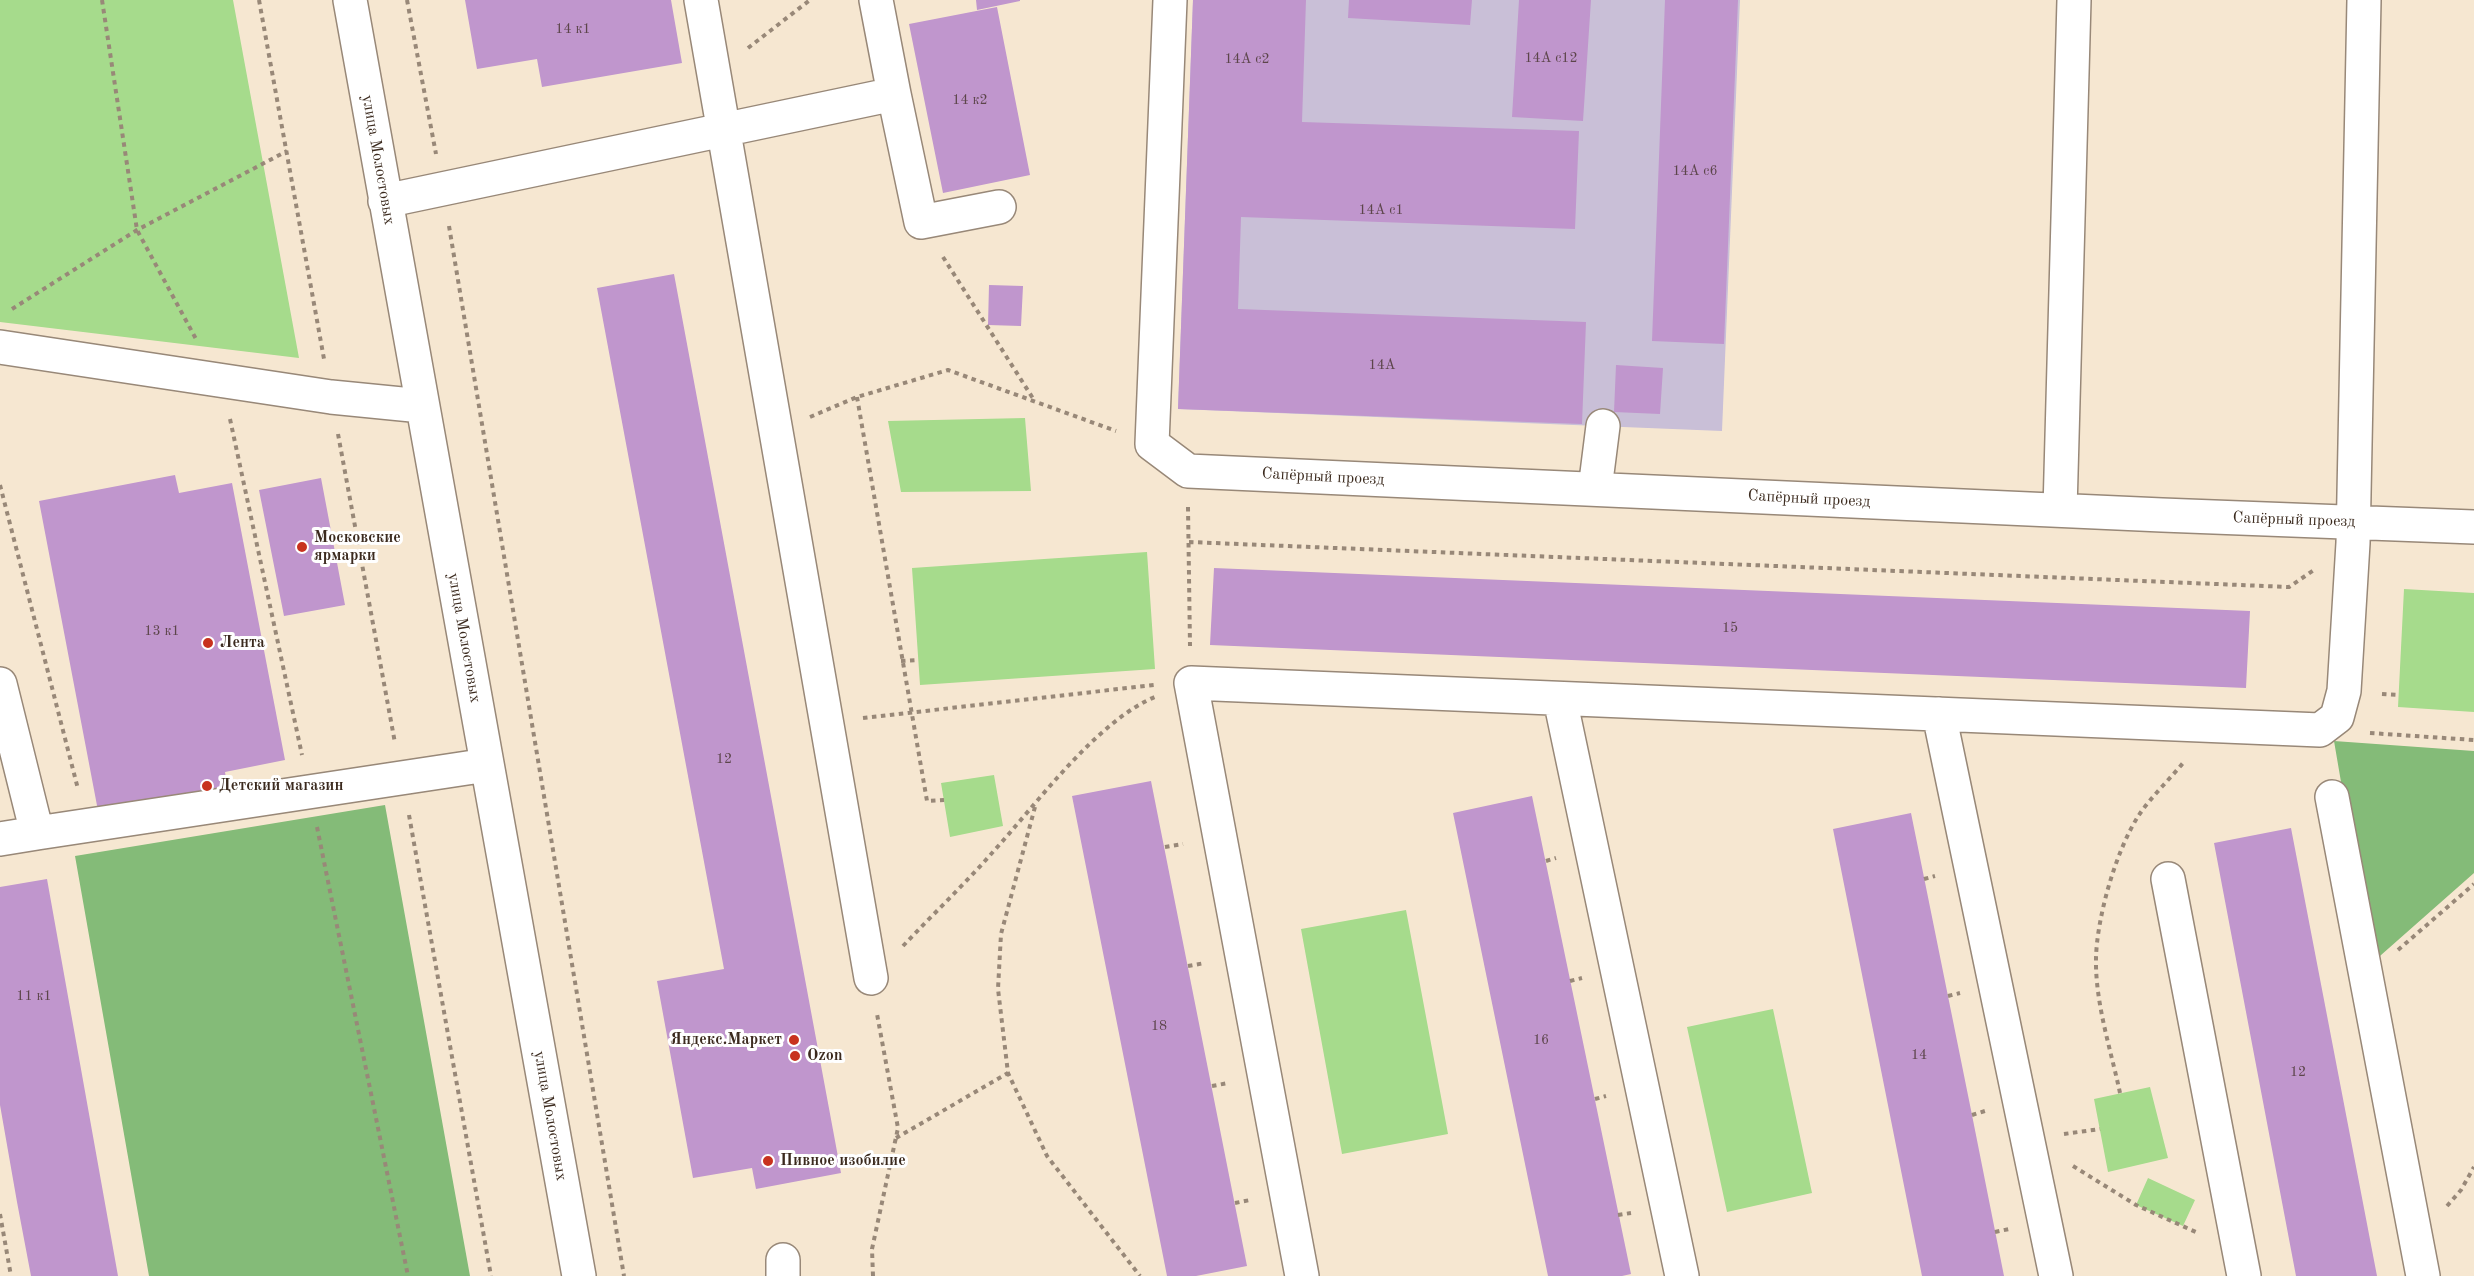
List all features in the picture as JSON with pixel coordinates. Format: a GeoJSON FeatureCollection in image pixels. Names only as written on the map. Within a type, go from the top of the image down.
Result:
{"type":"FeatureCollection","features":[{"type":"Feature","properties":{"kind":"street","name":"улица Молостовых"},"geometry":{"type":"LineString","coordinates":[[350,0],[579,1276]]}},
{"type":"Feature","properties":{"kind":"street"},"geometry":{"type":"LineString","coordinates":[[701,0],[871,978]]}},
{"type":"Feature","properties":{"kind":"street"},"geometry":{"type":"LineString","coordinates":[[876,0],[921,222],[999,207]]}},
{"type":"Feature","properties":{"kind":"street"},"geometry":{"type":"LineString","coordinates":[[1170,0],[1152,444],[1188,471]]}},
{"type":"Feature","properties":{"kind":"street"},"geometry":{"type":"LineString","coordinates":[[2060,510],[2074,0]]}},
{"type":"Feature","properties":{"kind":"street"},"geometry":{"type":"LineString","coordinates":[[1302,1276],[1175,684],[2320,730],[2337,717],[2344,691],[2353,533],[2364,0]]}},
{"type":"Feature","properties":{"kind":"street"},"geometry":{"type":"LineString","coordinates":[[385,201],[894,94]]}},
{"type":"Feature","properties":{"kind":"street"},"geometry":{"type":"LineString","coordinates":[[0,347],[331,397],[422,406]]}},
{"type":"Feature","properties":{"kind":"street"},"geometry":{"type":"LineString","coordinates":[[1595,489],[1603,426]]}},
{"type":"Feature","properties":{"kind":"street","name":"Сапёрный проезд"},"geometry":{"type":"LineString","coordinates":[[1188,471],[2060,510],[2353,533],[2474,527]]}},
{"type":"Feature","properties":{"kind":"street"},"geometry":{"type":"LineString","coordinates":[[0,684],[37,833]]}},
{"type":"Feature","properties":{"kind":"street"},"geometry":{"type":"LineString","coordinates":[[1560,699],[1682,1276]]}},
{"type":"Feature","properties":{"kind":"street"},"geometry":{"type":"LineString","coordinates":[[1939,714],[2056,1276]]}},
{"type":"Feature","properties":{"kind":"street"},"geometry":{"type":"LineString","coordinates":[[0,838],[487,765]]}},
{"type":"Feature","properties":{"kind":"street"},"geometry":{"type":"LineString","coordinates":[[2332,797],[2423,1276]]}},
{"type":"Feature","properties":{"kind":"street"},"geometry":{"type":"LineString","coordinates":[[2168,879],[2244,1276]]}},
{"type":"Feature","properties":{"kind":"path"},"geometry":{"type":"LineString","coordinates":[[102,0],[137,230],[219,381]]}},
{"type":"Feature","properties":{"kind":"path"},"geometry":{"type":"LineString","coordinates":[[259,0],[491,1276]]}},
{"type":"Feature","properties":{"kind":"path"},"geometry":{"type":"LineString","coordinates":[[407,0],[443,189],[624,1276]]}},
{"type":"Feature","properties":{"kind":"path"},"geometry":{"type":"LineString","coordinates":[[714,74],[810,0]]}},
{"type":"Feature","properties":{"kind":"path"},"geometry":{"type":"LineString","coordinates":[[10,311],[137,230],[287,151]]}},
{"type":"Feature","properties":{"kind":"path"},"geometry":{"type":"LineString","coordinates":[[921,222],[1034,401]]}},
{"type":"Feature","properties":{"kind":"path"},"geometry":{"type":"LineString","coordinates":[[776,432],[857,397],[948,370],[1152,444]]}},
{"type":"Feature","properties":{"kind":"path"},"geometry":{"type":"LineString","coordinates":[[857,397],[910,714],[927,801],[944,800]]}},
{"type":"Feature","properties":{"kind":"path"},"geometry":{"type":"LineString","coordinates":[[240,417],[229,416],[310,791],[408,1276]]}},
{"type":"Feature","properties":{"kind":"path"},"geometry":{"type":"LineString","coordinates":[[1175,684],[1189,542],[1188,471]]}},
{"type":"Feature","properties":{"kind":"path"},"geometry":{"type":"LineString","coordinates":[[0,485],[88,825]]}},
{"type":"Feature","properties":{"kind":"path"},"geometry":{"type":"LineString","coordinates":[[1189,542],[2289,587],[2353,533]]}},
{"type":"Feature","properties":{"kind":"path"},"geometry":{"type":"LineString","coordinates":[[901,661],[918,660]]}},
{"type":"Feature","properties":{"kind":"path"},"geometry":{"type":"LineString","coordinates":[[826,722],[1175,684]]}},
{"type":"Feature","properties":{"kind":"path"},"geometry":{"type":"LineString","coordinates":[[873,1276],[872,1249],[898,1128],[871,978],[990,856],[1083,750],[1138,704],[1175,684]]}},
{"type":"Feature","properties":{"kind":"path"},"geometry":{"type":"LineString","coordinates":[[2320,730],[2474,740]]}},
{"type":"Feature","properties":{"kind":"path"},"geometry":{"type":"LineString","coordinates":[[1036,803],[1001,934],[998,989],[1008,1073],[1047,1156],[1140,1276]]}},
{"type":"Feature","properties":{"kind":"path"},"geometry":{"type":"LineString","coordinates":[[2366,979],[2474,884]]}},
{"type":"Feature","properties":{"kind":"path"},"geometry":{"type":"LineString","coordinates":[[896,1138],[1008,1073]]}},
{"type":"Feature","properties":{"kind":"path"},"geometry":{"type":"LineString","coordinates":[[2028,1138],[2136,1205],[2199,1234]]}},
{"type":"Feature","properties":{"kind":"path"},"geometry":{"type":"LineString","coordinates":[[0,1214],[11,1276]]}},
{"type":"Feature","properties":{"kind":"shaded area"},"geometry":{"type":"Polygon","coordinates":[[[1193,0],[1740,0],[1722,431],[1178,409],[1193,0]]]}},
{"type":"Feature","properties":{"kind":"green space"},"geometry":{"type":"Polygon","coordinates":[[[0,0],[233,0],[299,358],[0,322],[0,0]]]}},
{"type":"Feature","properties":{"kind":"green space"},"geometry":{"type":"Polygon","coordinates":[[[1025,418],[1031,491],[901,492],[888,421],[1025,418]]]}},
{"type":"Feature","properties":{"kind":"green space"},"geometry":{"type":"Polygon","coordinates":[[[1147,552],[1155,669],[920,685],[912,568],[1147,552]]]}},
{"type":"Feature","properties":{"kind":"green space"},"geometry":{"type":"Polygon","coordinates":[[[2404,589],[2474,593],[2474,712],[2398,707],[2404,589]]]}},
{"type":"Feature","properties":{"kind":"green space"},"geometry":{"type":"Polygon","coordinates":[[[2334,741],[2474,751],[2474,873],[2372,963],[2334,741]]]}},
{"type":"Feature","properties":{"kind":"green space"},"geometry":{"type":"Polygon","coordinates":[[[994,775],[1003,826],[950,837],[941,783],[994,775]]]}},
{"type":"Feature","properties":{"kind":"green space"},"geometry":{"type":"Polygon","coordinates":[[[385,805],[470,1276],[149,1276],[75,856],[385,805]]]}},
{"type":"Feature","properties":{"kind":"green space"},"geometry":{"type":"Polygon","coordinates":[[[1406,910],[1448,1134],[1342,1154],[1301,929],[1406,910]]]}},
{"type":"Feature","properties":{"kind":"green space"},"geometry":{"type":"Polygon","coordinates":[[[1773,1009],[1812,1193],[1727,1212],[1687,1027],[1773,1009]]]}},
{"type":"Feature","properties":{"kind":"green space"},"geometry":{"type":"Polygon","coordinates":[[[2150,1087],[2168,1158],[2108,1172],[2094,1099],[2150,1087]]]}},
{"type":"Feature","properties":{"kind":"green space"},"geometry":{"type":"Polygon","coordinates":[[[2148,1178],[2195,1200],[2183,1226],[2136,1205],[2148,1178]]]}},
{"type":"Feature","properties":{"kind":"building"},"geometry":{"type":"Polygon","coordinates":[[[465,0],[671,0],[682,63],[542,87],[537,59],[477,69],[465,0]]]}},
{"type":"Feature","properties":{"kind":"building"},"geometry":{"type":"Polygon","coordinates":[[[976,0],[1020,0],[1020,1],[977,10],[976,0]]]}},
{"type":"Feature","properties":{"kind":"building"},"geometry":{"type":"Polygon","coordinates":[[[1193,0],[1306,0],[1302,122],[1579,131],[1575,229],[1241,217],[1238,309],[1586,322],[1582,424],[1178,409],[1193,0]]]}},
{"type":"Feature","properties":{"kind":"building"},"geometry":{"type":"Polygon","coordinates":[[[1349,0],[1472,0],[1470,25],[1348,18],[1349,0]]]}},
{"type":"Feature","properties":{"kind":"building"},"geometry":{"type":"Polygon","coordinates":[[[1519,0],[1591,0],[1583,121],[1512,117],[1519,0]]]}},
{"type":"Feature","properties":{"kind":"building"},"geometry":{"type":"Polygon","coordinates":[[[1665,0],[1738,0],[1724,344],[1652,341],[1665,0]]]}},
{"type":"Feature","properties":{"kind":"building"},"geometry":{"type":"Polygon","coordinates":[[[997,7],[1030,175],[943,193],[909,24],[997,7]]]}},
{"type":"Feature","properties":{"kind":"building"},"geometry":{"type":"Polygon","coordinates":[[[674,274],[841,1173],[756,1189],[752,1168],[693,1178],[657,981],[724,969],[597,288],[674,274]]]}},
{"type":"Feature","properties":{"kind":"building"},"geometry":{"type":"Polygon","coordinates":[[[989,285],[1023,286],[1021,326],[988,325],[989,285]]]}},
{"type":"Feature","properties":{"kind":"building"},"geometry":{"type":"Polygon","coordinates":[[[1616,365],[1663,368],[1660,414],[1614,412],[1616,365]]]}},
{"type":"Feature","properties":{"kind":"building"},"geometry":{"type":"Polygon","coordinates":[[[175,475],[179,493],[232,483],[285,760],[225,772],[228,791],[99,816],[39,501],[175,475]]]}},
{"type":"Feature","properties":{"kind":"building","name":"Московские ярмарки"},"geometry":{"type":"Polygon","coordinates":[[[321,478],[345,605],[284,616],[259,490],[321,478]]]}},
{"type":"Feature","properties":{"kind":"building"},"geometry":{"type":"Polygon","coordinates":[[[1214,568],[2250,611],[2246,688],[1210,645],[1214,568]]]}},
{"type":"Feature","properties":{"kind":"building"},"geometry":{"type":"Polygon","coordinates":[[[1151,781],[1247,1266],[1196,1276],[1167,1276],[1072,796],[1151,781]]]}},
{"type":"Feature","properties":{"kind":"building"},"geometry":{"type":"Polygon","coordinates":[[[1532,796],[1631,1274],[1622,1276],[1548,1276],[1453,813],[1532,796]]]}},
{"type":"Feature","properties":{"kind":"building"},"geometry":{"type":"Polygon","coordinates":[[[1911,813],[2004,1276],[1922,1276],[1833,829],[1911,813]]]}},
{"type":"Feature","properties":{"kind":"building"},"geometry":{"type":"Polygon","coordinates":[[[2291,828],[2377,1276],[2296,1276],[2214,843],[2291,828]]]}},
{"type":"Feature","properties":{"kind":"building"},"geometry":{"type":"Polygon","coordinates":[[[47,879],[118,1276],[31,1276],[17,1202],[0,1105],[0,887],[47,879]]]}},
{"type":"Feature","properties":{"kind":"place","name":"Московские ярмарки"},"geometry":{"type":"Point","coordinates":[302,547]}},
{"type":"Feature","properties":{"kind":"place","name":"Лента"},"geometry":{"type":"Point","coordinates":[208,643]}},
{"type":"Feature","properties":{"kind":"place","name":"Детский магазин"},"geometry":{"type":"Point","coordinates":[207,786]}},
{"type":"Feature","properties":{"kind":"place","name":"Яндекс.Маркет"},"geometry":{"type":"Point","coordinates":[794,1040]}},
{"type":"Feature","properties":{"kind":"place","name":"Ozon"},"geometry":{"type":"Point","coordinates":[795,1056]}},
{"type":"Feature","properties":{"kind":"place","name":"Пивное изобилие"},"geometry":{"type":"Point","coordinates":[768,1161]}}]}
